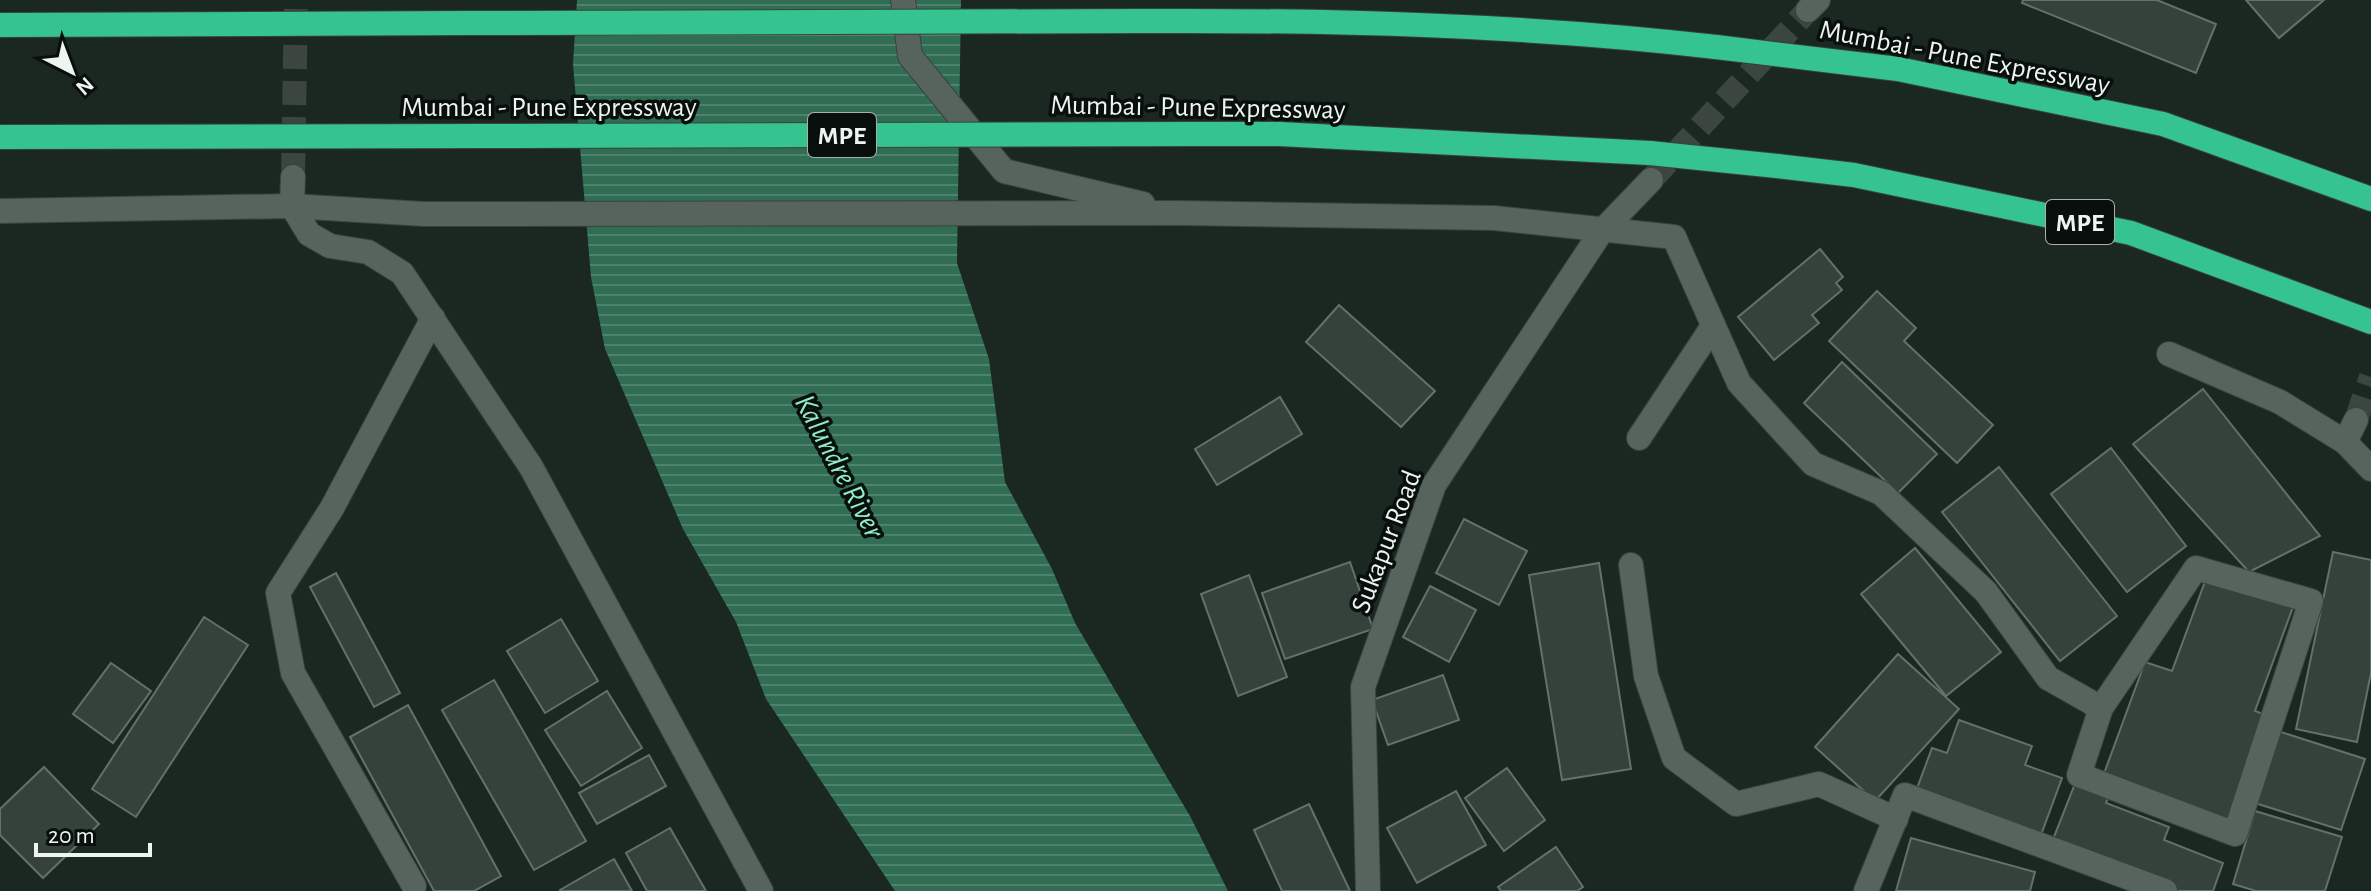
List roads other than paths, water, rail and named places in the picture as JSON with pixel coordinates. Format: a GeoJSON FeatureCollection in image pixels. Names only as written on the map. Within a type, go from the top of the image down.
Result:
{"type":"FeatureCollection","features":[{"type":"Feature","properties":{"kind":"highway","name":"Mumbai - Pune Expressway"},"geometry":{"type":"LineString","coordinates":[[0,25],[1282,21],[1605,35],[1898,69],[2163,124],[2371,199]]}},
{"type":"Feature","properties":{"kind":"highway","name":"Mumbai - Pune Expressway"},"geometry":{"type":"LineString","coordinates":[[0,137],[1279,134],[1650,153],[1854,175],[2131,233],[2371,322]]}},
{"type":"Feature","properties":{"kind":"street"},"geometry":{"type":"LineString","coordinates":[[903,0],[910,56],[1004,171],[1180,213]]}},
{"type":"Feature","properties":{"kind":"street"},"geometry":{"type":"LineString","coordinates":[[293,177],[292,206],[309,234],[330,246],[368,252],[402,273],[531,467],[761,891]]}},
{"type":"Feature","properties":{"kind":"street","name":"Sukapur Road"},"geometry":{"type":"LineString","coordinates":[[1368,891],[1363,687],[1434,485],[1601,232],[1651,180]]}},
{"type":"Feature","properties":{"kind":"street"},"geometry":{"type":"LineString","coordinates":[[0,211],[292,206],[424,214],[1180,213],[1494,218],[1601,232],[1674,237],[1739,383],[1813,464],[1881,493],[1986,592],[2048,678],[2101,708]]}},
{"type":"Feature","properties":{"kind":"street"},"geometry":{"type":"LineString","coordinates":[[414,886],[293,673],[278,593],[332,508],[433,318]]}},
{"type":"Feature","properties":{"kind":"street"},"geometry":{"type":"LineString","coordinates":[[1639,438],[1713,326]]}},
{"type":"Feature","properties":{"kind":"street"},"geometry":{"type":"LineString","coordinates":[[2169,354],[2280,402],[2345,442],[2371,469]]}},
{"type":"Feature","properties":{"kind":"street"},"geometry":{"type":"LineString","coordinates":[[2345,442],[2356,420]]}},
{"type":"Feature","properties":{"kind":"street"},"geometry":{"type":"LineString","coordinates":[[1631,565],[1646,676],[1674,758],[1736,804],[1819,784],[1896,819]]}},
{"type":"Feature","properties":{"kind":"street"},"geometry":{"type":"LineString","coordinates":[[2196,568],[2311,601],[2235,834],[2079,775],[2101,708],[2196,568]]}},
{"type":"Feature","properties":{"kind":"street"},"geometry":{"type":"LineString","coordinates":[[1866,891],[1905,795],[2165,891]]}},
{"type":"Feature","properties":{"kind":"water","name":"Kalundre River"},"geometry":{"type":"Polygon","coordinates":[[[577,0],[961,0],[957,263],[989,359],[1005,482],[1052,569],[1075,623],[1190,816],[1228,891],[895,891],[766,699],[736,622],[683,529],[605,349],[591,277],[573,64],[577,0]]]}},
{"type":"Feature","properties":{"kind":"tunnel"},"geometry":{"type":"LineString","coordinates":[[293,177],[296,0]]}},
{"type":"Feature","properties":{"kind":"tunnel"},"geometry":{"type":"LineString","coordinates":[[1651,180],[1808,10]]}},
{"type":"Feature","properties":{"kind":"tunnel"},"geometry":{"type":"LineString","coordinates":[[2356,420],[2371,377]]}}]}
